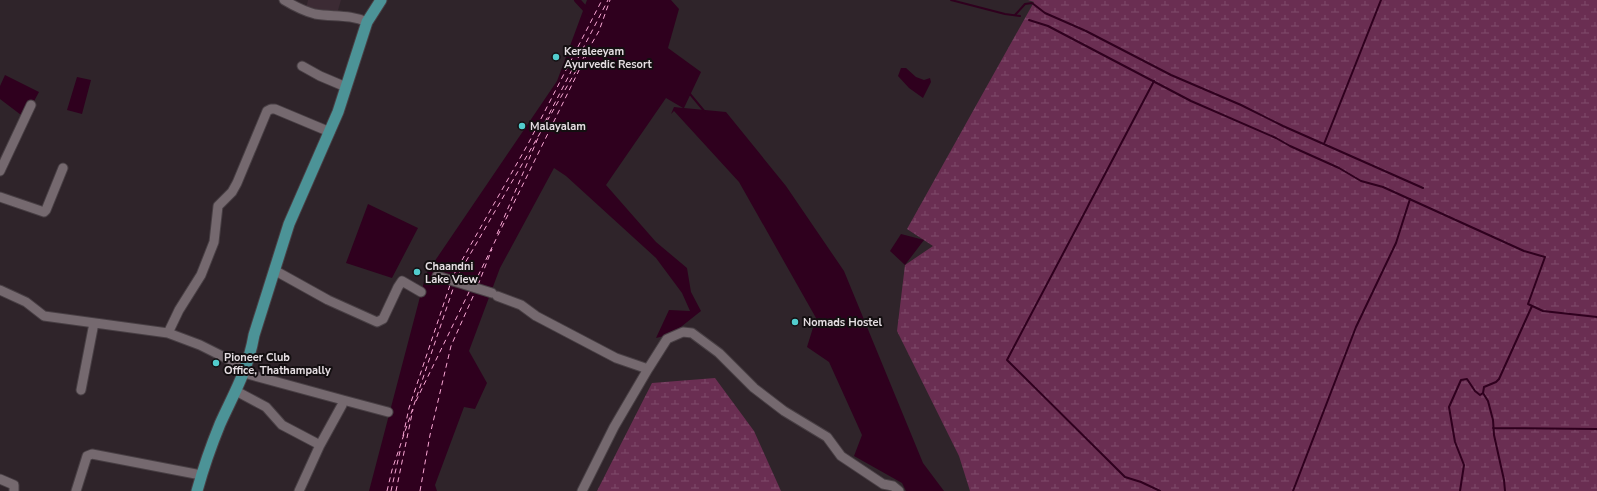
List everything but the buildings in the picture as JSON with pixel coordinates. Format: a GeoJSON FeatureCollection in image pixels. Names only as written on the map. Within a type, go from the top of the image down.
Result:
{"type":"FeatureCollection","features":[{"type":"Feature","properties":{"kind":"main road"},"geometry":{"type":"LineString","coordinates":[[196,491],[220,425],[245,371],[251,353],[254,335],[274,270],[294,212],[330,132],[367,22],[381,0]]}},
{"type":"Feature","properties":{"kind":"street"},"geometry":{"type":"LineString","coordinates":[[284,0],[300,10],[317,14],[349,16],[367,22]]}},
{"type":"Feature","properties":{"kind":"street"},"geometry":{"type":"LineString","coordinates":[[302,66],[320,76],[346,87]]}},
{"type":"Feature","properties":{"kind":"street"},"geometry":{"type":"LineString","coordinates":[[0,171],[31,105]]}},
{"type":"Feature","properties":{"kind":"street"},"geometry":{"type":"LineString","coordinates":[[168,333],[179,310],[201,275],[214,242],[218,206],[232,192],[237,183],[267,111],[275,108],[330,132]]}},
{"type":"Feature","properties":{"kind":"street"},"geometry":{"type":"LineString","coordinates":[[0,197],[44,212],[63,168]]}},
{"type":"Feature","properties":{"kind":"street"},"geometry":{"type":"LineString","coordinates":[[274,270],[328,300],[377,322],[383,319],[402,281],[421,292]]}},
{"type":"Feature","properties":{"kind":"street"},"geometry":{"type":"LineString","coordinates":[[437,276],[494,294],[521,305],[536,316],[616,358],[648,369]]}},
{"type":"Feature","properties":{"kind":"street"},"geometry":{"type":"LineString","coordinates":[[0,290],[26,302],[44,316],[168,333],[200,345],[245,371],[388,412]]}},
{"type":"Feature","properties":{"kind":"street"},"geometry":{"type":"LineString","coordinates":[[81,390],[94,323]]}},
{"type":"Feature","properties":{"kind":"street"},"geometry":{"type":"LineString","coordinates":[[582,491],[614,427],[657,353],[667,339],[683,332],[692,333],[719,353],[754,388],[784,411],[827,437],[841,456],[883,484],[893,486],[899,491]]}},
{"type":"Feature","properties":{"kind":"street"},"geometry":{"type":"LineString","coordinates":[[236,391],[266,407],[282,425],[320,445]]}},
{"type":"Feature","properties":{"kind":"street"},"geometry":{"type":"LineString","coordinates":[[299,491],[320,445],[342,405],[342,400]]}},
{"type":"Feature","properties":{"kind":"street"},"geometry":{"type":"LineString","coordinates":[[76,491],[87,456],[92,454],[201,475]]}},
{"type":"Feature","properties":{"kind":"street"},"geometry":{"type":"LineString","coordinates":[[0,479],[14,485],[14,491]]}},
{"type":"Feature","properties":{"kind":"shaded area"},"geometry":{"type":"Polygon","coordinates":[[[308,0],[341,0],[336,17],[306,9],[308,0]]]}},
{"type":"Feature","properties":{"kind":"shaded area"},"geometry":{"type":"Polygon","coordinates":[[[587,0],[671,0],[679,9],[668,48],[701,72],[684,108],[726,112],[786,186],[844,271],[923,463],[944,491],[906,491],[902,483],[854,456],[862,435],[829,362],[807,347],[816,318],[739,182],[674,111],[671,114],[674,107],[683,108],[666,98],[606,185],[656,242],[687,268],[691,292],[701,311],[672,334],[656,338],[669,310],[690,311],[682,293],[656,258],[566,176],[554,168],[500,268],[469,351],[487,383],[475,409],[464,407],[435,485],[437,491],[369,491],[426,274],[557,81],[587,0]]]}},
{"type":"Feature","properties":{"kind":"shaded area"},"geometry":{"type":"Polygon","coordinates":[[[901,68],[906,68],[916,77],[924,80],[930,78],[931,82],[923,98],[909,88],[898,76],[901,68]]]}},
{"type":"Feature","properties":{"kind":"shaded area"},"geometry":{"type":"Polygon","coordinates":[[[5,75],[39,92],[25,118],[0,99],[0,86],[5,75]]]}},
{"type":"Feature","properties":{"kind":"shaded area"},"geometry":{"type":"Polygon","coordinates":[[[77,77],[91,80],[82,114],[67,110],[77,77]]]}},
{"type":"Feature","properties":{"kind":"shaded area"},"geometry":{"type":"Polygon","coordinates":[[[368,204],[418,228],[392,278],[346,263],[368,204]]]}},
{"type":"Feature","properties":{"kind":"shaded area"},"geometry":{"type":"Polygon","coordinates":[[[901,234],[924,240],[905,265],[890,251],[901,234]]]}},
{"type":"Feature","properties":{"kind":"green space"},"geometry":{"type":"Polygon","coordinates":[[[1028,0],[1597,0],[1597,491],[970,491],[959,456],[897,331],[905,265],[933,246],[907,229],[1034,2],[1028,0]]]}},
{"type":"Feature","properties":{"kind":"green space"},"geometry":{"type":"Polygon","coordinates":[[[715,378],[754,431],[781,491],[597,491],[652,383],[715,378]]]}},
{"type":"Feature","properties":{"kind":"waterway"},"geometry":{"type":"LineString","coordinates":[[577,0],[589,13]]}},
{"type":"Feature","properties":{"kind":"waterway"},"geometry":{"type":"LineString","coordinates":[[951,0],[1005,14],[1020,16]]}},
{"type":"Feature","properties":{"kind":"waterway"},"geometry":{"type":"LineString","coordinates":[[1324,144],[1381,0]]}},
{"type":"Feature","properties":{"kind":"waterway"},"geometry":{"type":"LineString","coordinates":[[1015,15],[1025,4],[1032,3],[1045,13],[1086,31],[1171,75],[1241,105],[1283,126],[1423,188]]}},
{"type":"Feature","properties":{"kind":"waterway"},"geometry":{"type":"LineString","coordinates":[[1029,20],[1048,26],[1191,101],[1276,138],[1290,146],[1339,168],[1361,181],[1383,187],[1524,251],[1545,257],[1528,304],[1543,311],[1597,317]]}},
{"type":"Feature","properties":{"kind":"waterway"},"geometry":{"type":"LineString","coordinates":[[1154,81],[1007,360],[1125,477],[1141,482],[1160,491]]}},
{"type":"Feature","properties":{"kind":"waterway"},"geometry":{"type":"LineString","coordinates":[[690,94],[705,112]]}},
{"type":"Feature","properties":{"kind":"waterway"},"geometry":{"type":"LineString","coordinates":[[1293,491],[1356,327],[1396,243],[1410,199]]}},
{"type":"Feature","properties":{"kind":"waterway"},"geometry":{"type":"LineString","coordinates":[[1505,491],[1494,435],[1493,420],[1488,401],[1483,393],[1484,387],[1496,382],[1499,379],[1532,306]]}},
{"type":"Feature","properties":{"kind":"waterway"},"geometry":{"type":"LineString","coordinates":[[1460,491],[1464,465],[1455,442],[1449,407],[1461,380],[1467,379],[1475,391],[1480,395],[1483,393]]}},
{"type":"Feature","properties":{"kind":"waterway"},"geometry":{"type":"LineString","coordinates":[[1493,428],[1597,429]]}},
{"type":"Feature","properties":{"kind":"ferry route"},"geometry":{"type":"LineString","coordinates":[[453,276],[528,144],[602,0]]}},
{"type":"Feature","properties":{"kind":"ferry route"},"geometry":{"type":"LineString","coordinates":[[545,122],[608,0]]}},
{"type":"Feature","properties":{"kind":"ferry route"},"geometry":{"type":"LineString","coordinates":[[457,277],[599,31],[610,0]]}},
{"type":"Feature","properties":{"kind":"ferry route"},"geometry":{"type":"LineString","coordinates":[[474,284],[588,52]]}},
{"type":"Feature","properties":{"kind":"ferry route"},"geometry":{"type":"LineString","coordinates":[[497,234],[538,138]]}},
{"type":"Feature","properties":{"kind":"ferry route"},"geometry":{"type":"LineString","coordinates":[[478,285],[492,249]]}},
{"type":"Feature","properties":{"kind":"ferry route"},"geometry":{"type":"LineString","coordinates":[[403,436],[409,408],[450,285]]}},
{"type":"Feature","properties":{"kind":"ferry route"},"geometry":{"type":"LineString","coordinates":[[387,491],[392,470],[454,286]]}},
{"type":"Feature","properties":{"kind":"ferry route"},"geometry":{"type":"LineString","coordinates":[[416,401],[470,290]]}},
{"type":"Feature","properties":{"kind":"ferry route"},"geometry":{"type":"LineString","coordinates":[[420,491],[430,435],[451,346],[475,292]]}},
{"type":"Feature","properties":{"kind":"ferry route"},"geometry":{"type":"LineString","coordinates":[[396,491],[413,409]]}},
{"type":"Feature","properties":{"kind":"ferry route"},"geometry":{"type":"LineString","coordinates":[[391,491],[401,447]]}},
{"type":"Feature","properties":{"kind":"place","name":"Keraleeyam Ayurvedic Resort"},"geometry":{"type":"Point","coordinates":[556,57]}},
{"type":"Feature","properties":{"kind":"place","name":"Malayalam"},"geometry":{"type":"Point","coordinates":[522,126]}},
{"type":"Feature","properties":{"kind":"place","name":"Chaandni Lake View"},"geometry":{"type":"Point","coordinates":[417,272]}},
{"type":"Feature","properties":{"kind":"place","name":"Nomads Hostel"},"geometry":{"type":"Point","coordinates":[795,322]}},
{"type":"Feature","properties":{"kind":"place","name":"Pioneer Club Office, Thathampally"},"geometry":{"type":"Point","coordinates":[216,363]}}]}
